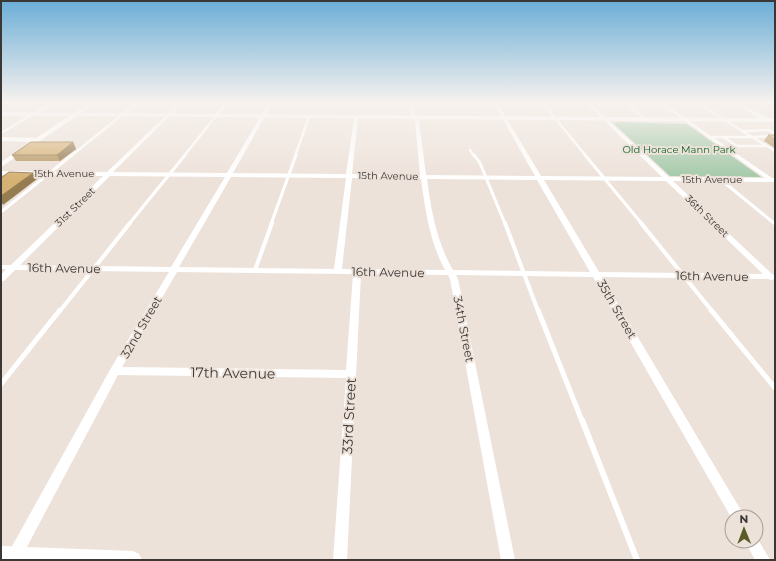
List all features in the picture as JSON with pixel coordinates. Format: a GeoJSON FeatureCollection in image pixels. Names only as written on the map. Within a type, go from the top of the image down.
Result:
{"type":"FeatureCollection","features":[{"type":"Feature","properties":{"kind":"street"},"geometry":{"type":"LineString","coordinates":[[1,165],[56,128]]}},
{"type":"Feature","properties":{"kind":"street","name":"31st Street"},"geometry":{"type":"LineString","coordinates":[[1,279],[110,174],[155,128]]}},
{"type":"Feature","properties":{"kind":"street","name":"32nd Street"},"geometry":{"type":"LineString","coordinates":[[8,555],[255,128]]}},
{"type":"Feature","properties":{"kind":"street"},"geometry":{"type":"LineString","coordinates":[[338,271],[355,128]]}},
{"type":"Feature","properties":{"kind":"street","name":"34th Street"},"geometry":{"type":"LineString","coordinates":[[418,128],[423,176],[434,228],[445,266],[454,280],[508,560]]}},
{"type":"Feature","properties":{"kind":"street","name":"35th Street"},"geometry":{"type":"LineString","coordinates":[[511,128],[733,509]]}},
{"type":"Feature","properties":{"kind":"street","name":"36th Street"},"geometry":{"type":"LineString","coordinates":[[615,128],[773,278]]}},
{"type":"Feature","properties":{"kind":"street"},"geometry":{"type":"LineString","coordinates":[[697,128],[774,181]]}},
{"type":"Feature","properties":{"kind":"street"},"geometry":{"type":"LineString","coordinates":[[1,139],[38,140]]}},
{"type":"Feature","properties":{"kind":"street","name":"15th Avenue"},"geometry":{"type":"LineString","coordinates":[[1,173],[486,177],[540,176],[774,181]]}},
{"type":"Feature","properties":{"kind":"street","name":"16th Avenue"},"geometry":{"type":"LineString","coordinates":[[1,267],[596,274],[773,278]]}},
{"type":"Feature","properties":{"kind":"street","name":"33rd Street"},"geometry":{"type":"LineString","coordinates":[[340,560],[357,271]]}},
{"type":"Feature","properties":{"kind":"street","name":"17th Avenue"},"geometry":{"type":"LineString","coordinates":[[115,371],[351,374]]}},
{"type":"Feature","properties":{"kind":"street"},"geometry":{"type":"LineString","coordinates":[[757,549],[763,560]]}},
{"type":"Feature","properties":{"kind":"street"},"geometry":{"type":"LineString","coordinates":[[8,555],[133,560]]}},
{"type":"Feature","properties":{"kind":"lane"},"geometry":{"type":"LineString","coordinates":[[1,212],[106,128]]}},
{"type":"Feature","properties":{"kind":"lane"},"geometry":{"type":"LineString","coordinates":[[1,384],[205,128]]}},
{"type":"Feature","properties":{"kind":"lane"},"geometry":{"type":"LineString","coordinates":[[255,270],[305,128]]}},
{"type":"Feature","properties":{"kind":"lane"},"geometry":{"type":"LineString","coordinates":[[563,128],[775,388]]}},
{"type":"Feature","properties":{"kind":"lane"},"geometry":{"type":"LineString","coordinates":[[739,128],[775,151]]}},
{"type":"Feature","properties":{"kind":"lane"},"geometry":{"type":"LineString","coordinates":[[742,130],[769,130],[775,135]]}},
{"type":"Feature","properties":{"kind":"lane"},"geometry":{"type":"LineString","coordinates":[[709,137],[752,137],[775,135]]}},
{"type":"Feature","properties":{"kind":"lane"},"geometry":{"type":"LineString","coordinates":[[723,137],[737,146],[767,146]]}},
{"type":"Feature","properties":{"kind":"lane"},"geometry":{"type":"LineString","coordinates":[[470,150],[480,163],[506,224],[522,273],[637,560]]}},
{"type":"Feature","properties":{"kind":"lane"},"geometry":{"type":"LineString","coordinates":[[720,179],[775,224]]}},
{"type":"Feature","properties":{"kind":"green space","name":"Old Horace Mann Park"},"geometry":{"type":"Polygon","coordinates":[[[619,128],[693,128],[761,177],[670,176],[619,128]]]}},
{"type":"Feature","properties":{"kind":"building"},"geometry":{"type":"Polygon","coordinates":[[[768,135],[775,135],[775,140],[768,135]]]}},
{"type":"Feature","properties":{"kind":"building"},"geometry":{"type":"Polygon","coordinates":[[[31,142],[73,142],[57,155],[12,155],[31,142]]]}},
{"type":"Feature","properties":{"kind":"building"},"geometry":{"type":"Polygon","coordinates":[[[9,172],[33,173],[1,196],[1,178],[9,172]]]}}]}
